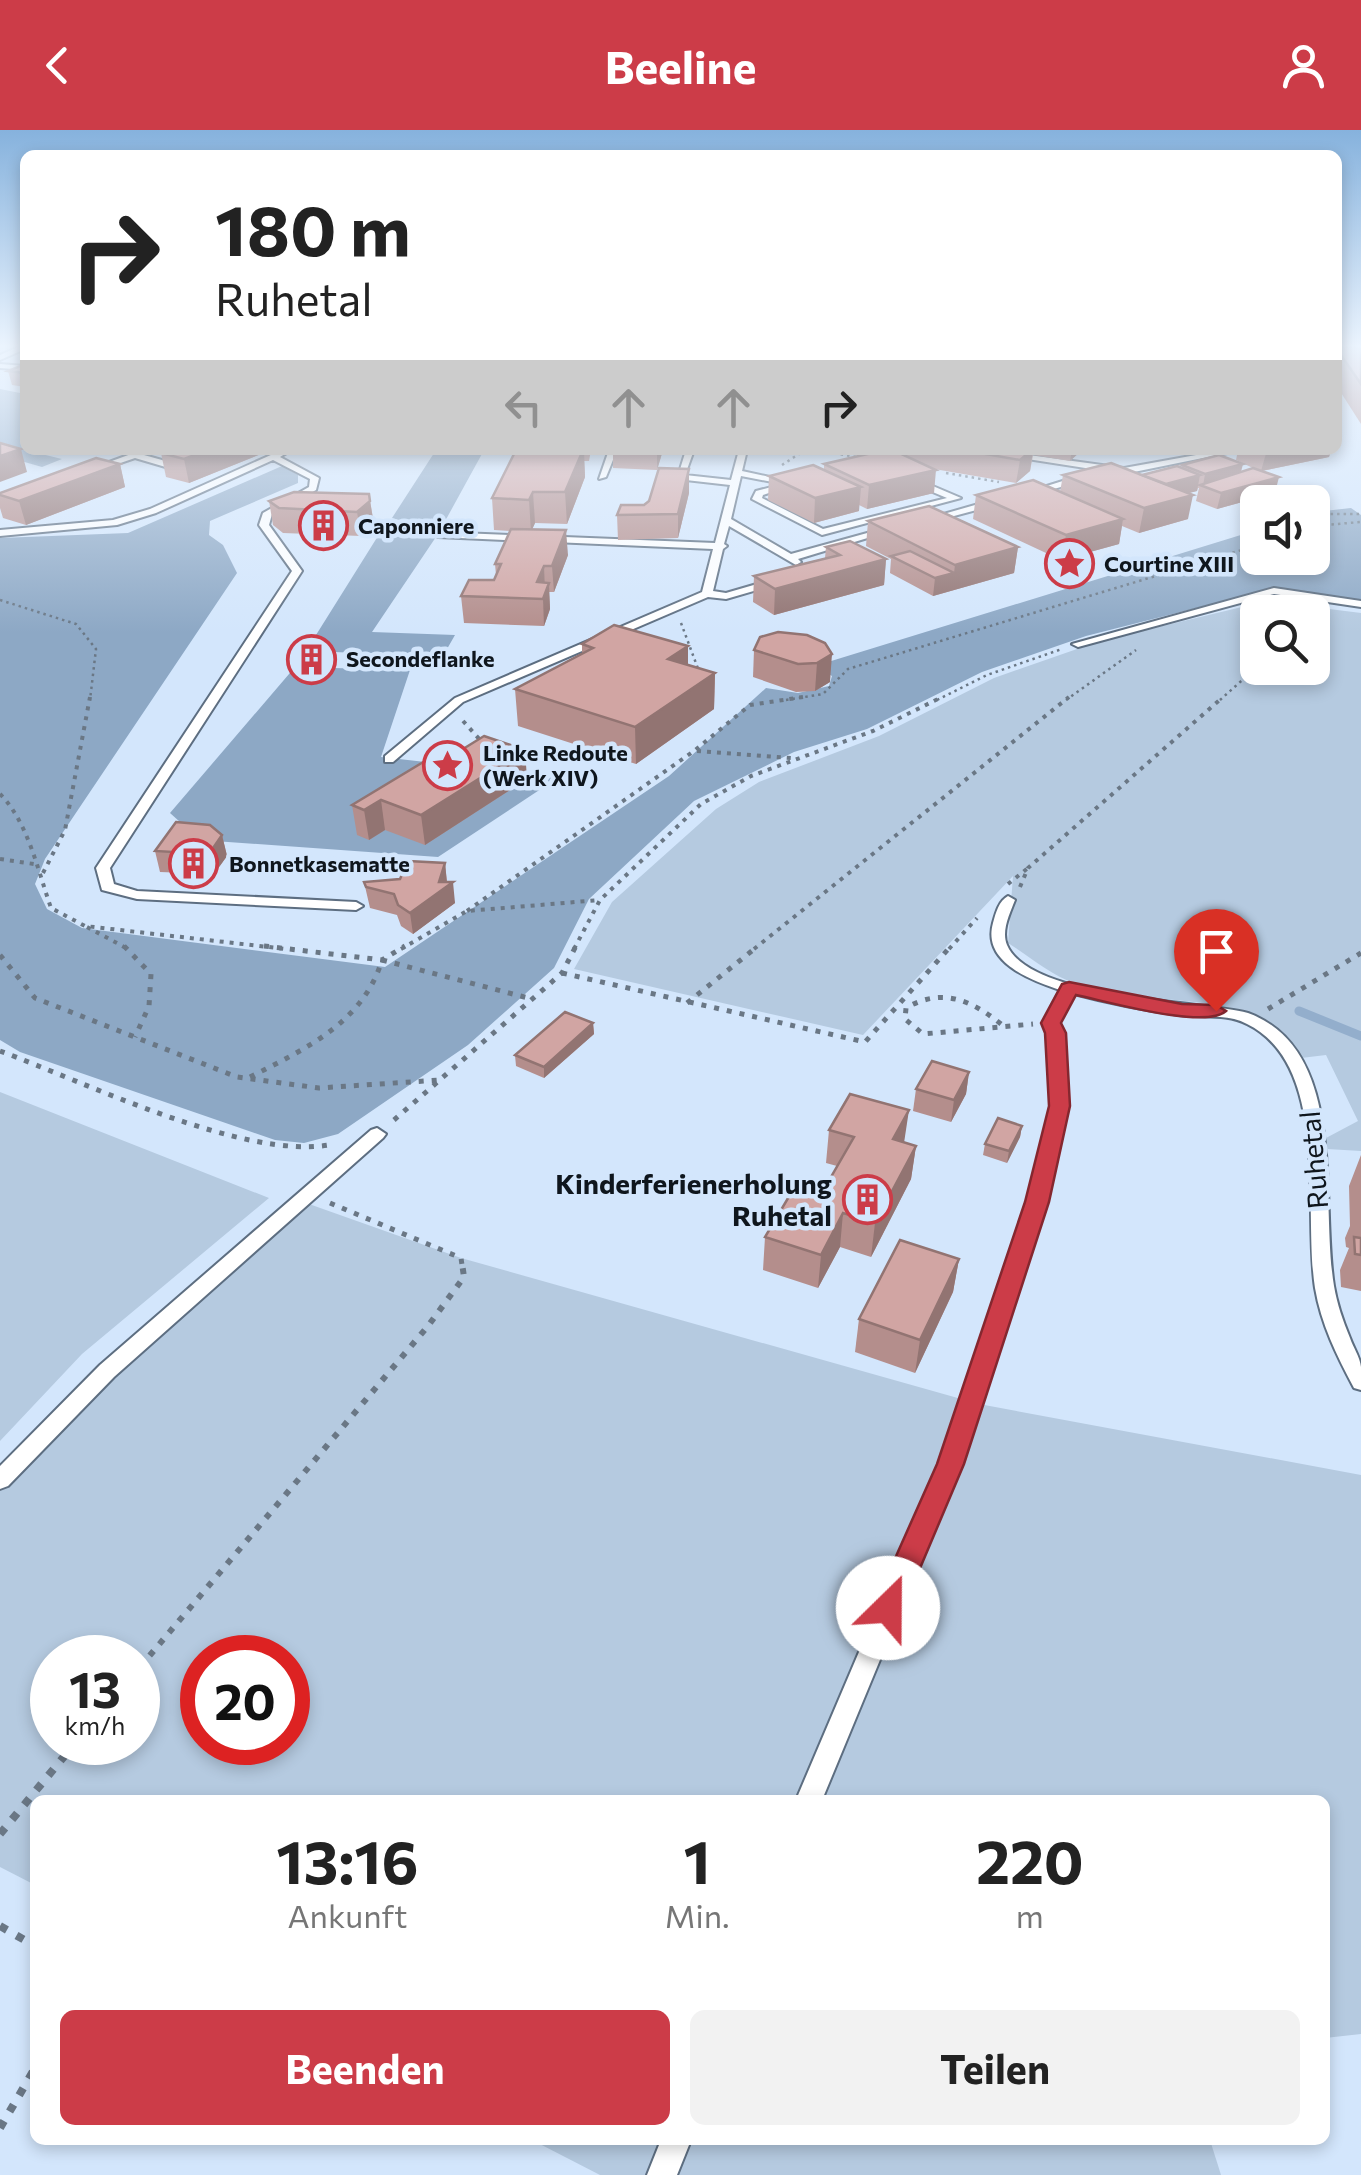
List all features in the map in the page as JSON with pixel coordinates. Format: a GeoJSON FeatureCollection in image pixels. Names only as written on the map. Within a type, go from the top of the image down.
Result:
{"type":"FeatureCollection","features":[{"type":"Feature","properties":{"kind":"lane"},"geometry":{"type":"LineString","coordinates":[[107,476],[87,477],[136,455],[169,465],[195,455]]}},
{"type":"Feature","properties":{"kind":"lane"},"geometry":{"type":"LineString","coordinates":[[0,533],[114,523],[280,455]]}},
{"type":"Feature","properties":{"kind":"lane"},"geometry":{"type":"LineString","coordinates":[[283,455],[315,478],[312,488],[268,513],[264,525],[297,571],[103,868],[106,886],[137,895],[356,906]]}},
{"type":"Feature","properties":{"kind":"lane"},"geometry":{"type":"LineString","coordinates":[[602,477],[612,455]]}},
{"type":"Feature","properties":{"kind":"lane"},"geometry":{"type":"LineString","coordinates":[[688,455],[680,477],[797,484]]}},
{"type":"Feature","properties":{"kind":"lane"},"geometry":{"type":"LineString","coordinates":[[708,594],[742,455]]}},
{"type":"Feature","properties":{"kind":"lane"},"geometry":{"type":"LineString","coordinates":[[1004,455],[1090,469],[1150,468],[1214,455]]}},
{"type":"Feature","properties":{"kind":"lane"},"geometry":{"type":"LineString","coordinates":[[788,558],[1087,477],[1090,469]]}},
{"type":"Feature","properties":{"kind":"lane"},"geometry":{"type":"LineString","coordinates":[[813,480],[759,493],[757,500],[822,532],[956,498],[909,479]]}},
{"type":"Feature","properties":{"kind":"lane"},"geometry":{"type":"LineString","coordinates":[[389,759],[459,700],[506,676],[708,594],[726,596],[811,571],[728,520]]}},
{"type":"Feature","properties":{"kind":"lane"},"geometry":{"type":"LineString","coordinates":[[438,534],[722,546]]}},
{"type":"Feature","properties":{"kind":"lane"},"geometry":{"type":"LineString","coordinates":[[1078,644],[1274,591],[1361,604]]}},
{"type":"Feature","properties":{"kind":"lane"},"geometry":{"type":"LineString","coordinates":[[1007,892],[997,933],[1000,948],[1023,969],[1069,988],[1253,1019]]}},
{"type":"Feature","properties":{"kind":"lane"},"geometry":{"type":"LineString","coordinates":[[811,1795],[950,1464],[1037,1202],[1060,1106],[1056,1033],[1051,1023],[1069,988]]}},
{"type":"Feature","properties":{"kind":"lane","name":"Ruhetal"},"geometry":{"type":"LineString","coordinates":[[1253,1019],[1278,1039],[1306,1085],[1317,1144],[1323,1276],[1331,1317],[1361,1382]]}},
{"type":"Feature","properties":{"kind":"lane"},"geometry":{"type":"LineString","coordinates":[[0,1480],[107,1371],[312,1196],[377,1134]]}},
{"type":"Feature","properties":{"kind":"lane"},"geometry":{"type":"LineString","coordinates":[[662,2175],[674,2145]]}},
{"type":"Feature","properties":{"kind":"path"},"geometry":{"type":"LineString","coordinates":[[1330,514],[1361,514]]}},
{"type":"Feature","properties":{"kind":"path"},"geometry":{"type":"LineString","coordinates":[[1330,522],[1361,522]]}},
{"type":"Feature","properties":{"kind":"path"},"geometry":{"type":"LineString","coordinates":[[467,910],[694,751],[750,705],[823,694],[848,669],[1240,550]]}},
{"type":"Feature","properties":{"kind":"path"},"geometry":{"type":"LineString","coordinates":[[0,600],[76,624],[96,648],[86,732],[65,830],[40,881]]}},
{"type":"Feature","properties":{"kind":"path"},"geometry":{"type":"LineString","coordinates":[[676,608],[702,681]]}},
{"type":"Feature","properties":{"kind":"path"},"geometry":{"type":"LineString","coordinates":[[688,1004],[1098,674],[1151,641]]}},
{"type":"Feature","properties":{"kind":"path"},"geometry":{"type":"LineString","coordinates":[[0,1051],[273,1149],[323,1147],[377,1134],[562,973],[600,900],[701,804],[794,758],[874,731],[987,676],[1078,644]]}},
{"type":"Feature","properties":{"kind":"path"},"geometry":{"type":"LineString","coordinates":[[489,746],[463,721],[471,706],[506,676]]}},
{"type":"Feature","properties":{"kind":"path"},"geometry":{"type":"LineString","coordinates":[[1007,892],[1028,868],[1240,682]]}},
{"type":"Feature","properties":{"kind":"path"},"geometry":{"type":"LineString","coordinates":[[694,751],[794,758]]}},
{"type":"Feature","properties":{"kind":"path"},"geometry":{"type":"LineString","coordinates":[[0,859],[34,864]]}},
{"type":"Feature","properties":{"kind":"path"},"geometry":{"type":"LineString","coordinates":[[1007,892],[1020,889],[1028,868]]}},
{"type":"Feature","properties":{"kind":"path"},"geometry":{"type":"LineString","coordinates":[[562,973],[865,1042],[980,914]]}},
{"type":"Feature","properties":{"kind":"path"},"geometry":{"type":"LineString","coordinates":[[85,926],[132,951],[151,974],[149,1006],[135,1037]]}},
{"type":"Feature","properties":{"kind":"path"},"geometry":{"type":"LineString","coordinates":[[1253,1019],[1361,953]]}},
{"type":"Feature","properties":{"kind":"path"},"geometry":{"type":"LineString","coordinates":[[0,955],[35,998],[247,1078],[319,1088],[440,1080]]}},
{"type":"Feature","properties":{"kind":"path"},"geometry":{"type":"LineString","coordinates":[[247,1078],[309,1046],[363,1002],[378,982],[382,960],[532,999]]}},
{"type":"Feature","properties":{"kind":"path"},"geometry":{"type":"LineString","coordinates":[[1001,1024],[978,1004],[946,995],[919,998],[906,1008],[905,1019],[923,1034],[1001,1024],[1051,1023]]}},
{"type":"Feature","properties":{"kind":"path"},"geometry":{"type":"LineString","coordinates":[[898,1002],[906,1008]]}},
{"type":"Feature","properties":{"kind":"path"},"geometry":{"type":"LineString","coordinates":[[160,1643],[428,1326],[464,1276],[461,1258],[312,1196]]}},
{"type":"Feature","properties":{"kind":"path"},"geometry":{"type":"LineString","coordinates":[[32,1795],[57,1765]]}},
{"type":"Feature","properties":{"kind":"path"},"geometry":{"type":"LineString","coordinates":[[0,1834],[30,1798]]}},
{"type":"Feature","properties":{"kind":"path"},"geometry":{"type":"LineString","coordinates":[[0,1926],[30,1943]]}},
{"type":"Feature","properties":{"kind":"path"},"geometry":{"type":"LineString","coordinates":[[0,2128],[30,2077]]}},
{"type":"Feature","properties":{"kind":"shaded area"},"geometry":{"type":"Polygon","coordinates":[[[0,442],[20,442],[20,455],[62,459],[42,467],[0,455],[0,442]]]}},
{"type":"Feature","properties":{"kind":"shaded area"},"geometry":{"type":"Polygon","coordinates":[[[433,455],[481,455],[438,534],[372,632],[455,635],[443,656],[306,651],[378,536],[387,536],[399,520],[392,518],[433,455]]]}},
{"type":"Feature","properties":{"kind":"shaded area"},"geometry":{"type":"Polygon","coordinates":[[[282,466],[298,475],[298,483],[210,521],[209,535],[223,545],[237,573],[45,859],[35,884],[47,909],[82,928],[385,967],[669,776],[766,688],[798,693],[829,686],[832,676],[815,666],[1240,535],[1240,575],[1330,575],[1330,510],[1351,508],[1361,515],[1361,601],[1271,589],[1086,636],[982,672],[867,729],[794,752],[694,801],[589,899],[554,968],[468,1045],[338,1134],[304,1143],[275,1140],[20,1052],[0,1040],[0,538],[128,533],[282,466]]]}},
{"type":"Feature","properties":{"kind":"shaded area"},"geometry":{"type":"Polygon","coordinates":[[[1240,607],[1240,685],[1330,685],[1330,609],[1361,613],[1361,1151],[1327,1149],[1326,1138],[1358,1121],[1326,1055],[1301,1058],[1277,1033],[1224,1007],[1135,997],[1074,983],[1008,943],[1013,876],[863,1035],[574,969],[612,902],[716,809],[759,782],[879,736],[994,678],[1100,641],[1240,607]]]}},
{"type":"Feature","properties":{"kind":"shaded area"},"geometry":{"type":"Polygon","coordinates":[[[295,667],[410,670],[381,757],[559,777],[438,857],[200,840],[170,813],[295,667]]]}},
{"type":"Feature","properties":{"kind":"shaded area"},"geometry":{"type":"Polygon","coordinates":[[[0,1092],[269,1198],[82,1354],[0,1441],[0,1092]]]}},
{"type":"Feature","properties":{"kind":"shaded area"},"geometry":{"type":"Polygon","coordinates":[[[309,1204],[461,1258],[979,1404],[1361,1475],[1361,2034],[1330,2037],[1330,1795],[30,1795],[30,1882],[0,1867],[0,1484],[68,1413],[309,1204]]]}},
{"type":"Feature","properties":{"kind":"shaded area"},"geometry":{"type":"Polygon","coordinates":[[[542,2145],[1212,2145],[1221,2175],[600,2175],[542,2145]]]}},
{"type":"Feature","properties":{"kind":"building"},"geometry":{"type":"Polygon","coordinates":[[[0,443],[20,449],[20,449],[0,456],[0,443]]]}},
{"type":"Feature","properties":{"kind":"building"},"geometry":{"type":"Polygon","coordinates":[[[514,455],[581,455],[565,492],[533,492],[529,500],[492,498],[514,455]]]}},
{"type":"Feature","properties":{"kind":"building"},"geometry":{"type":"Polygon","coordinates":[[[863,455],[904,455],[936,470],[869,485],[824,464],[863,455]]]}},
{"type":"Feature","properties":{"kind":"building"},"geometry":{"type":"Polygon","coordinates":[[[992,455],[1026,455],[1020,460],[992,455]]]}},
{"type":"Feature","properties":{"kind":"building"},"geometry":{"type":"Polygon","coordinates":[[[1219,455],[1243,464],[1205,474],[1182,465],[1219,455]]]}},
{"type":"Feature","properties":{"kind":"building"},"geometry":{"type":"Polygon","coordinates":[[[96,458],[120,464],[19,501],[0,495],[0,493],[96,458]]]}},
{"type":"Feature","properties":{"kind":"building"},"geometry":{"type":"Polygon","coordinates":[[[1111,463],[1193,495],[1144,508],[1063,475],[1111,463]]]}},
{"type":"Feature","properties":{"kind":"building"},"geometry":{"type":"Polygon","coordinates":[[[813,465],[861,487],[815,498],[769,476],[813,465]]]}},
{"type":"Feature","properties":{"kind":"building"},"geometry":{"type":"Polygon","coordinates":[[[1177,466],[1200,475],[1166,484],[1142,475],[1177,466]]]}},
{"type":"Feature","properties":{"kind":"building"},"geometry":{"type":"Polygon","coordinates":[[[659,468],[689,469],[678,514],[617,515],[621,505],[644,505],[649,501],[659,468]]]}},
{"type":"Feature","properties":{"kind":"building"},"geometry":{"type":"Polygon","coordinates":[[[1253,468],[1279,477],[1221,493],[1200,485],[1253,468]]]}},
{"type":"Feature","properties":{"kind":"building"},"geometry":{"type":"Polygon","coordinates":[[[1033,480],[1123,519],[1066,535],[976,495],[1033,480]]]}},
{"type":"Feature","properties":{"kind":"building"},"geometry":{"type":"Polygon","coordinates":[[[294,492],[369,494],[370,501],[357,512],[279,508],[269,501],[294,492]]]}},
{"type":"Feature","properties":{"kind":"building"},"geometry":{"type":"Polygon","coordinates":[[[929,506],[1018,547],[955,565],[868,521],[929,506]]]}},
{"type":"Feature","properties":{"kind":"building"},"geometry":{"type":"Polygon","coordinates":[[[511,529],[566,530],[552,566],[544,566],[537,582],[549,583],[543,599],[461,596],[469,580],[494,580],[501,564],[495,564],[511,529]]]}},
{"type":"Feature","properties":{"kind":"building"},"geometry":{"type":"Polygon","coordinates":[[[850,541],[886,559],[775,589],[754,576],[840,555],[826,547],[850,541]]]}},
{"type":"Feature","properties":{"kind":"building"},"geometry":{"type":"Polygon","coordinates":[[[910,551],[954,573],[935,578],[891,556],[910,551]]]}},
{"type":"Feature","properties":{"kind":"building"},"geometry":{"type":"Polygon","coordinates":[[[614,625],[688,646],[668,659],[715,673],[635,727],[515,689],[593,648],[582,644],[614,625]]]}},
{"type":"Feature","properties":{"kind":"building"},"geometry":{"type":"Polygon","coordinates":[[[778,632],[807,635],[825,643],[832,654],[817,663],[798,664],[754,650],[760,637],[778,632]]]}},
{"type":"Feature","properties":{"kind":"building"},"geometry":{"type":"Polygon","coordinates":[[[299,643],[327,644],[319,657],[291,656],[299,643]]]}},
{"type":"Feature","properties":{"kind":"building"},"geometry":{"type":"Polygon","coordinates":[[[484,736],[525,750],[421,815],[381,800],[364,810],[352,805],[425,761],[437,765],[484,736]]]}},
{"type":"Feature","properties":{"kind":"building"},"geometry":{"type":"Polygon","coordinates":[[[176,822],[210,825],[222,835],[209,854],[155,851],[176,822]]]}},
{"type":"Feature","properties":{"kind":"building"},"geometry":{"type":"Polygon","coordinates":[[[408,861],[445,863],[439,882],[453,882],[410,913],[398,905],[394,894],[366,887],[364,882],[400,879],[408,861]]]}},
{"type":"Feature","properties":{"kind":"building"},"geometry":{"type":"Polygon","coordinates":[[[565,1012],[593,1023],[544,1067],[515,1055],[565,1012]]]}},
{"type":"Feature","properties":{"kind":"building"},"geometry":{"type":"Polygon","coordinates":[[[932,1061],[969,1072],[954,1100],[916,1089],[932,1061]]]}},
{"type":"Feature","properties":{"kind":"building"},"geometry":{"type":"Polygon","coordinates":[[[850,1094],[909,1110],[893,1139],[916,1146],[875,1223],[843,1213],[821,1255],[765,1237],[794,1188],[820,1196],[854,1137],[829,1130],[850,1094]]]}},
{"type":"Feature","properties":{"kind":"building"},"geometry":{"type":"Polygon","coordinates":[[[998,1118],[1022,1126],[1009,1151],[985,1144],[998,1118]]]}},
{"type":"Feature","properties":{"kind":"building"},"geometry":{"type":"Polygon","coordinates":[[[1354,1237],[1361,1238],[1361,1255],[1355,1254],[1354,1237]]]}},
{"type":"Feature","properties":{"kind":"building"},"geometry":{"type":"Polygon","coordinates":[[[900,1240],[959,1259],[920,1340],[859,1319],[900,1240]]]}},
{"type":"Feature","properties":{"kind":"waterway"},"geometry":{"type":"LineString","coordinates":[[1299,1011],[1361,1036]]}},
{"type":"Feature","properties":{"kind":"place","name":"Caponniere"},"geometry":{"type":"Point","coordinates":[323,526]}},
{"type":"Feature","properties":{"kind":"place","name":"Courtine XIII"},"geometry":{"type":"Point","coordinates":[1069,564]}},
{"type":"Feature","properties":{"kind":"place","name":"Secondeflanke"},"geometry":{"type":"Point","coordinates":[311,659]}},
{"type":"Feature","properties":{"kind":"place","name":"Linke Redoute (Werk XIV)"},"geometry":{"type":"Point","coordinates":[448,766]}},
{"type":"Feature","properties":{"kind":"place","name":"Bonnetkasematte"},"geometry":{"type":"Point","coordinates":[194,864]}},
{"type":"Feature","properties":{"kind":"place","name":"Kinderferienerholung Ruhetal"},"geometry":{"type":"Point","coordinates":[867,1200]}},
{"type":"Feature","properties":{"kind":"route"},"geometry":{"type":"LineString","coordinates":[[888,1608],[950,1464],[1037,1202],[1060,1106],[1056,1033],[1051,1023],[1069,988],[1182,1010],[1216,1011]]}}]}
